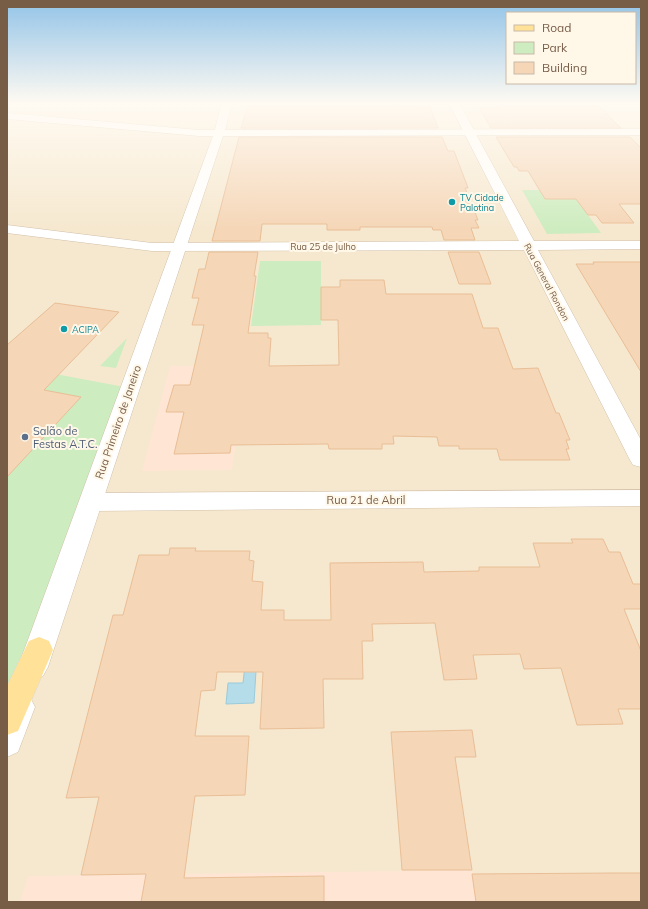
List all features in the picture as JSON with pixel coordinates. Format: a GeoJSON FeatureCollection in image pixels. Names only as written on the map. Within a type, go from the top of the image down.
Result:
{"type":"FeatureCollection","features":[{"type":"Feature","properties":{"kind":"main road"},"geometry":{"type":"LineString","coordinates":[[7,720],[39,650]]}},
{"type":"Feature","properties":{"kind":"street","name":"Rua Primeiro de Janeiro"},"geometry":{"type":"LineString","coordinates":[[7,742],[215,145]]}},
{"type":"Feature","properties":{"kind":"street","name":"Rua General Rondon"},"geometry":{"type":"LineString","coordinates":[[476,145],[641,460]]}},
{"type":"Feature","properties":{"kind":"street","name":"Rua 25 de Julho"},"geometry":{"type":"LineString","coordinates":[[7,229],[152,247],[641,245]]}},
{"type":"Feature","properties":{"kind":"street","name":"Rua 21 de Abril"},"geometry":{"type":"LineString","coordinates":[[91,502],[641,498]]}},
{"type":"Feature","properties":{"kind":"shaded area"},"geometry":{"type":"Polygon","coordinates":[[[7,145],[641,145],[641,902],[7,902],[7,145]]]}},
{"type":"Feature","properties":{"kind":"shaded area"},"geometry":{"type":"Polygon","coordinates":[[[170,366],[246,366],[232,470],[142,471],[170,366]]]}},
{"type":"Feature","properties":{"kind":"shaded area"},"geometry":{"type":"Polygon","coordinates":[[[472,870],[476,902],[20,902],[28,876],[472,870]]]}},
{"type":"Feature","properties":{"kind":"green space"},"geometry":{"type":"Polygon","coordinates":[[[522,190],[570,190],[601,233],[547,234],[522,190]]]}},
{"type":"Feature","properties":{"kind":"green space"},"geometry":{"type":"Polygon","coordinates":[[[260,261],[321,261],[321,325],[251,326],[260,261]]]}},
{"type":"Feature","properties":{"kind":"green space"},"geometry":{"type":"Polygon","coordinates":[[[127,338],[116,368],[100,366],[127,338]]]}},
{"type":"Feature","properties":{"kind":"green space"},"geometry":{"type":"Polygon","coordinates":[[[7,365],[130,388],[7,720],[7,365]]]}},
{"type":"Feature","properties":{"kind":"water"},"geometry":{"type":"Polygon","coordinates":[[[257,655],[254,703],[226,704],[228,683],[243,683],[246,656],[257,655]]]}},
{"type":"Feature","properties":{"kind":"building"},"geometry":{"type":"Polygon","coordinates":[[[237,145],[446,145],[448,151],[454,151],[468,188],[465,188],[478,220],[475,220],[479,228],[471,228],[475,240],[444,240],[441,230],[433,230],[432,227],[360,227],[360,230],[327,230],[327,224],[262,224],[260,241],[212,241],[237,145]]]}},
{"type":"Feature","properties":{"kind":"building"},"geometry":{"type":"Polygon","coordinates":[[[501,145],[638,145],[641,148],[641,204],[619,204],[634,223],[602,223],[596,215],[588,215],[576,199],[545,199],[528,171],[519,171],[517,167],[514,167],[501,145]]]}},
{"type":"Feature","properties":{"kind":"building"},"geometry":{"type":"Polygon","coordinates":[[[209,252],[258,252],[248,333],[268,333],[268,338],[271,338],[269,366],[339,365],[338,320],[321,320],[321,287],[340,287],[340,280],[384,280],[386,294],[472,294],[483,328],[498,328],[513,369],[538,368],[556,413],[559,413],[570,440],[566,440],[569,449],[566,449],[570,460],[500,460],[497,449],[459,449],[459,446],[439,446],[437,437],[393,436],[394,444],[382,444],[382,449],[329,449],[328,444],[231,445],[230,453],[174,454],[184,412],[166,412],[174,385],[190,385],[204,325],[192,325],[199,298],[192,298],[199,269],[205,269],[209,252]]]}},
{"type":"Feature","properties":{"kind":"building"},"geometry":{"type":"Polygon","coordinates":[[[448,252],[479,252],[491,284],[459,284],[448,252]]]}},
{"type":"Feature","properties":{"kind":"building"},"geometry":{"type":"Polygon","coordinates":[[[593,262],[641,262],[641,372],[576,264],[594,264],[593,262]]]}},
{"type":"Feature","properties":{"kind":"building"},"geometry":{"type":"Polygon","coordinates":[[[55,303],[119,312],[44,390],[81,397],[7,477],[7,345],[55,303]]]}},
{"type":"Feature","properties":{"kind":"building"},"geometry":{"type":"Polygon","coordinates":[[[571,539],[603,539],[609,552],[620,552],[633,584],[641,584],[641,609],[624,609],[641,651],[641,709],[618,709],[623,724],[577,725],[561,668],[524,669],[520,654],[473,655],[477,679],[444,680],[435,623],[372,624],[373,641],[362,641],[363,679],[323,679],[324,728],[260,729],[263,672],[217,672],[215,690],[201,691],[195,736],[249,736],[245,795],[195,796],[184,878],[324,876],[324,902],[141,902],[146,874],[81,875],[99,797],[66,798],[113,615],[123,615],[139,555],[169,555],[170,548],[196,548],[195,551],[250,551],[249,560],[254,561],[252,581],[263,582],[261,610],[284,610],[284,620],[331,620],[330,563],[423,562],[424,572],[479,571],[479,567],[540,567],[533,543],[573,543],[571,539]]]}},
{"type":"Feature","properties":{"kind":"building"},"geometry":{"type":"Polygon","coordinates":[[[472,730],[476,757],[455,757],[472,870],[402,870],[391,732],[472,730]]]}},
{"type":"Feature","properties":{"kind":"building"},"geometry":{"type":"Polygon","coordinates":[[[641,873],[641,902],[476,902],[472,874],[641,873]]]}},
{"type":"Feature","properties":{"kind":"place","name":"TV Cidade Palotina"},"geometry":{"type":"Point","coordinates":[452,202]}},
{"type":"Feature","properties":{"kind":"place","name":"ACIPA"},"geometry":{"type":"Point","coordinates":[64,329]}},
{"type":"Feature","properties":{"kind":"place","name":"Salão de Festas A.T.C."},"geometry":{"type":"Point","coordinates":[25,437]}}]}
